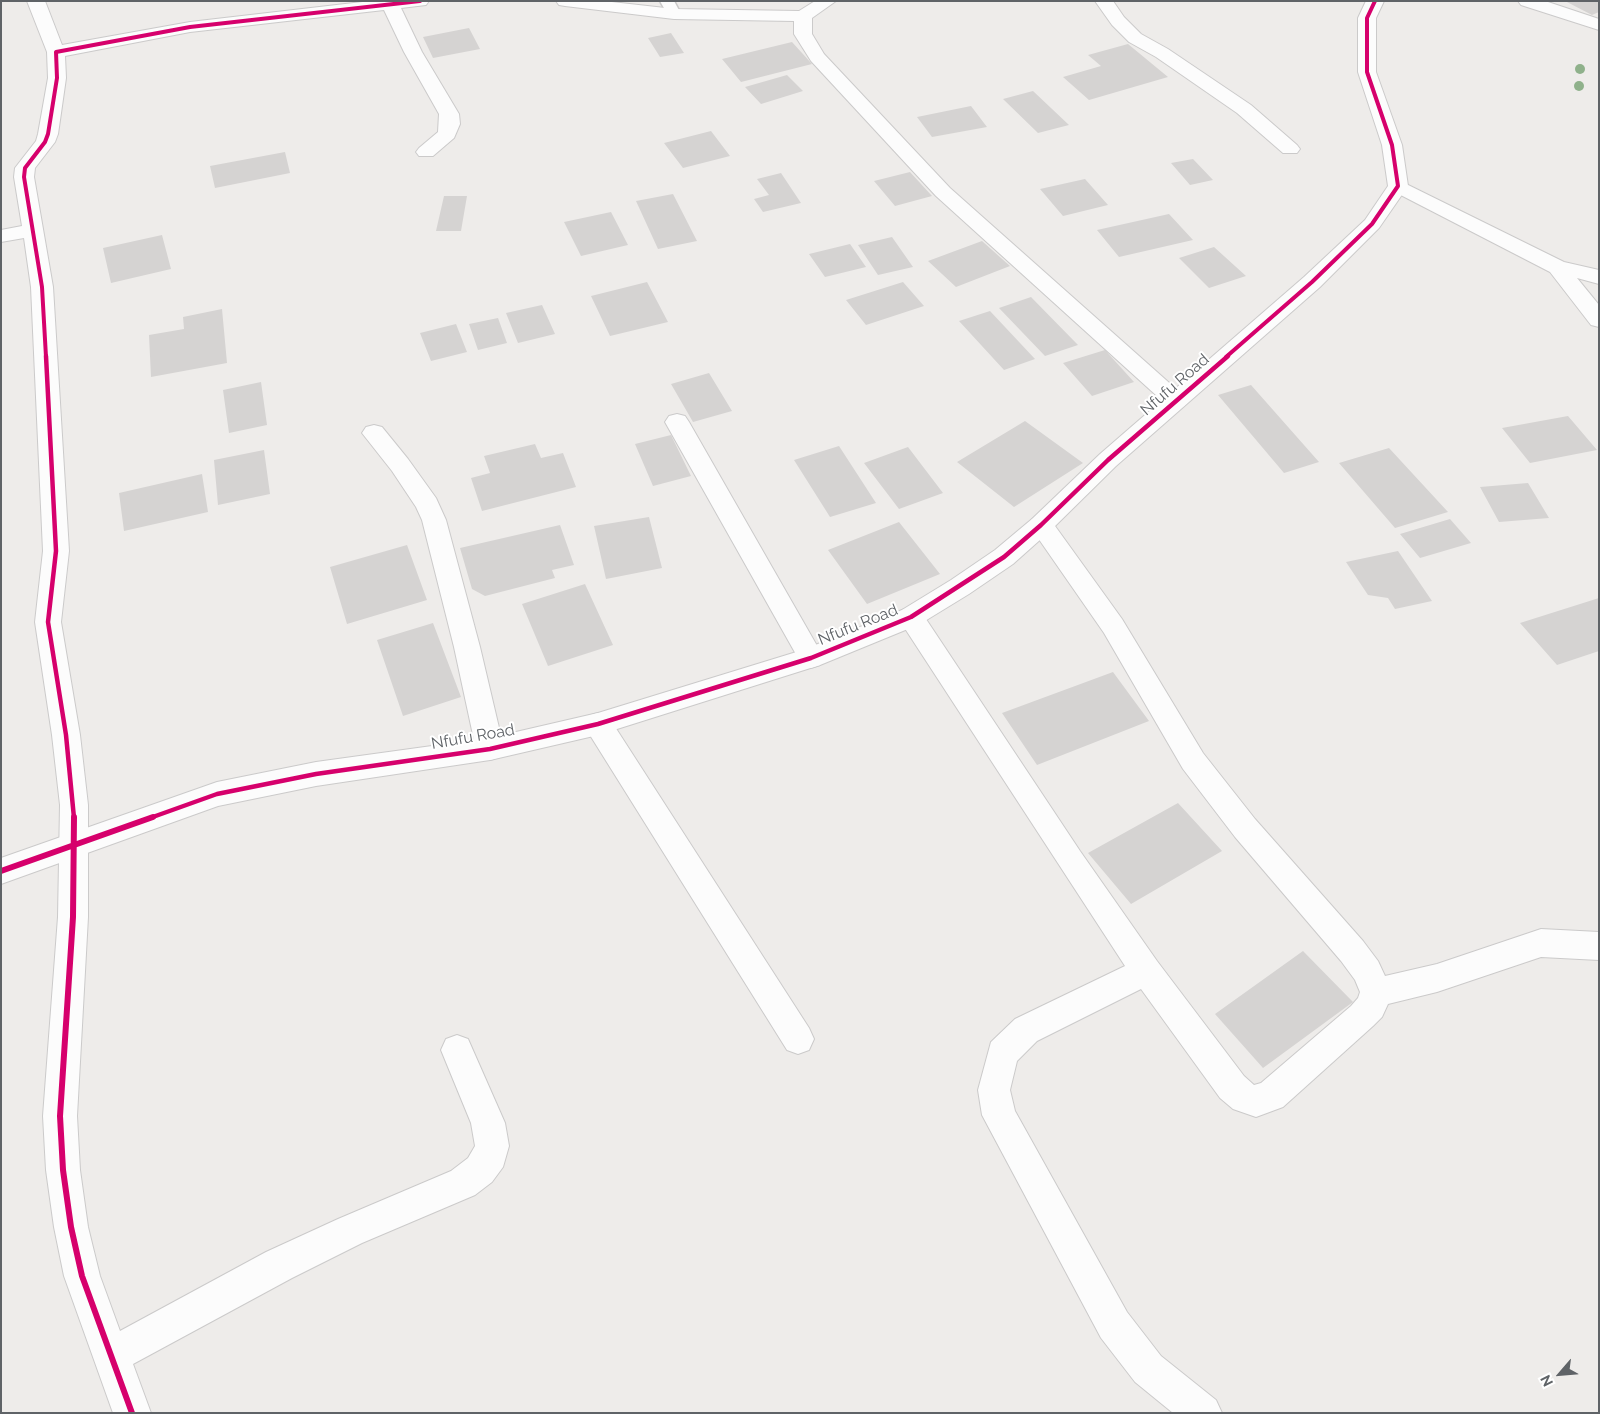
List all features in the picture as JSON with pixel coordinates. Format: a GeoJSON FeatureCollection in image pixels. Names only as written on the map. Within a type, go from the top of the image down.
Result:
{"type":"FeatureCollection","features":[{"type":"Feature","properties":{"kind":"street"},"geometry":{"type":"LineString","coordinates":[[36,1],[56,52],[57,78],[48,134],[45,142],[29,161],[24,177],[42,287],[56,551],[48,622],[66,735],[74,805],[73,916],[60,1116],[63,1170],[71,1226],[82,1276],[132,1413]]}},
{"type":"Feature","properties":{"kind":"street"},"geometry":{"type":"LineString","coordinates":[[56,52],[176,29],[420,1]]}},
{"type":"Feature","properties":{"kind":"street"},"geometry":{"type":"LineString","coordinates":[[566,1],[619,10],[671,7],[803,16],[827,1]]}},
{"type":"Feature","properties":{"kind":"street"},"geometry":{"type":"LineString","coordinates":[[1104,1],[1118,21],[1135,38],[1162,53],[1262,122],[1290,149]]}},
{"type":"Feature","properties":{"kind":"street"},"geometry":{"type":"LineString","coordinates":[[1376,1],[1367,18],[1367,72],[1392,145],[1398,186],[1557,267],[1599,277]]}},
{"type":"Feature","properties":{"kind":"street"},"geometry":{"type":"LineString","coordinates":[[1527,1],[1599,25]]}},
{"type":"Feature","properties":{"kind":"street"},"geometry":{"type":"LineString","coordinates":[[390,4],[424,74],[449,114],[450,124],[447,134],[426,152]]}},
{"type":"Feature","properties":{"kind":"street"},"geometry":{"type":"LineString","coordinates":[[803,16],[803,34],[817,57],[942,192],[1176,401]]}},
{"type":"Feature","properties":{"kind":"street","name":"Nfufu Road"},"geometry":{"type":"LineString","coordinates":[[1,871],[217,794],[316,774],[490,749],[598,724],[811,658],[911,617],[1004,556],[1041,525],[1108,460],[1319,276],[1372,224],[1398,186]]}},
{"type":"Feature","properties":{"kind":"street"},"geometry":{"type":"LineString","coordinates":[[1,236],[34,230]]}},
{"type":"Feature","properties":{"kind":"street"},"geometry":{"type":"LineString","coordinates":[[1557,267],[1599,320]]}},
{"type":"Feature","properties":{"kind":"street"},"geometry":{"type":"LineString","coordinates":[[677,422],[811,658]]}},
{"type":"Feature","properties":{"kind":"street"},"geometry":{"type":"LineString","coordinates":[[374,433],[400,465],[427,504],[434,520],[467,647],[490,749]]}},
{"type":"Feature","properties":{"kind":"street"},"geometry":{"type":"LineString","coordinates":[[911,617],[1065,853],[1146,971],[1232,1087],[1244,1098],[1256,1101],[1271,1096],[1362,1016],[1371,1007],[1376,992],[1367,971],[1352,951],[1245,828],[1193,761],[1113,626],[1041,525]]}},
{"type":"Feature","properties":{"kind":"street"},"geometry":{"type":"LineString","coordinates":[[598,724],[798,1039]]}},
{"type":"Feature","properties":{"kind":"street"},"geometry":{"type":"LineString","coordinates":[[1376,992],[1437,978],[1541,943],[1599,946]]}},
{"type":"Feature","properties":{"kind":"street"},"geometry":{"type":"LineString","coordinates":[[1146,971],[1026,1030],[1002,1053],[994,1090],[1000,1115],[1114,1325],[1148,1369],[1203,1413]]}},
{"type":"Feature","properties":{"kind":"street"},"geometry":{"type":"LineString","coordinates":[[110,1356],[279,1264],[350,1231],[463,1183],[480,1170],[491,1155],[492,1146],[488,1123],[457,1050]]}},
{"type":"Feature","properties":{"kind":"building"},"geometry":{"type":"Polygon","coordinates":[[[1565,1],[1599,1],[1599,12],[1592,15],[1565,1]]]}},
{"type":"Feature","properties":{"kind":"building"},"geometry":{"type":"Polygon","coordinates":[[[469,28],[480,49],[433,58],[423,37],[469,28]]]}},
{"type":"Feature","properties":{"kind":"building"},"geometry":{"type":"Polygon","coordinates":[[[671,33],[684,53],[660,57],[648,38],[671,33]]]}},
{"type":"Feature","properties":{"kind":"building"},"geometry":{"type":"Polygon","coordinates":[[[792,42],[812,64],[741,82],[722,59],[792,42]]]}},
{"type":"Feature","properties":{"kind":"building"},"geometry":{"type":"Polygon","coordinates":[[[1128,44],[1168,77],[1089,100],[1063,77],[1101,66],[1088,55],[1128,44]]]}},
{"type":"Feature","properties":{"kind":"building"},"geometry":{"type":"Polygon","coordinates":[[[787,75],[803,91],[761,104],[745,87],[787,75]]]}},
{"type":"Feature","properties":{"kind":"building"},"geometry":{"type":"Polygon","coordinates":[[[1033,91],[1069,125],[1038,133],[1003,99],[1033,91]]]}},
{"type":"Feature","properties":{"kind":"building"},"geometry":{"type":"Polygon","coordinates":[[[971,106],[987,127],[932,137],[917,117],[971,106]]]}},
{"type":"Feature","properties":{"kind":"building"},"geometry":{"type":"Polygon","coordinates":[[[711,131],[730,156],[683,168],[664,143],[711,131]]]}},
{"type":"Feature","properties":{"kind":"building"},"geometry":{"type":"Polygon","coordinates":[[[285,152],[290,173],[215,188],[210,166],[285,152]]]}},
{"type":"Feature","properties":{"kind":"building"},"geometry":{"type":"Polygon","coordinates":[[[1193,159],[1213,180],[1190,185],[1171,163],[1193,159]]]}},
{"type":"Feature","properties":{"kind":"building"},"geometry":{"type":"Polygon","coordinates":[[[910,172],[932,196],[895,206],[874,181],[910,172]]]}},
{"type":"Feature","properties":{"kind":"building"},"geometry":{"type":"Polygon","coordinates":[[[781,173],[801,203],[763,212],[754,199],[769,195],[757,179],[781,173]]]}},
{"type":"Feature","properties":{"kind":"building"},"geometry":{"type":"Polygon","coordinates":[[[1085,179],[1108,205],[1063,216],[1040,189],[1085,179]]]}},
{"type":"Feature","properties":{"kind":"building"},"geometry":{"type":"Polygon","coordinates":[[[673,194],[697,241],[658,249],[636,201],[673,194]]]}},
{"type":"Feature","properties":{"kind":"building"},"geometry":{"type":"Polygon","coordinates":[[[444,196],[467,196],[461,231],[436,231],[444,196]]]}},
{"type":"Feature","properties":{"kind":"building"},"geometry":{"type":"Polygon","coordinates":[[[611,212],[628,245],[581,256],[564,222],[611,212]]]}},
{"type":"Feature","properties":{"kind":"building"},"geometry":{"type":"Polygon","coordinates":[[[1169,214],[1193,240],[1119,257],[1097,230],[1169,214]]]}},
{"type":"Feature","properties":{"kind":"building"},"geometry":{"type":"Polygon","coordinates":[[[162,235],[171,269],[111,283],[103,248],[162,235]]]}},
{"type":"Feature","properties":{"kind":"building"},"geometry":{"type":"Polygon","coordinates":[[[892,237],[913,267],[878,275],[858,245],[892,237]]]}},
{"type":"Feature","properties":{"kind":"building"},"geometry":{"type":"Polygon","coordinates":[[[982,241],[1010,266],[956,287],[928,261],[982,241]]]}},
{"type":"Feature","properties":{"kind":"building"},"geometry":{"type":"Polygon","coordinates":[[[850,244],[866,267],[825,277],[809,254],[850,244]]]}},
{"type":"Feature","properties":{"kind":"building"},"geometry":{"type":"Polygon","coordinates":[[[1214,247],[1246,276],[1209,288],[1179,258],[1214,247]]]}},
{"type":"Feature","properties":{"kind":"building"},"geometry":{"type":"Polygon","coordinates":[[[647,282],[668,322],[610,336],[591,296],[647,282]]]}},
{"type":"Feature","properties":{"kind":"building"},"geometry":{"type":"Polygon","coordinates":[[[903,282],[924,306],[866,325],[846,300],[903,282]]]}},
{"type":"Feature","properties":{"kind":"building"},"geometry":{"type":"Polygon","coordinates":[[[1031,297],[1078,345],[1045,356],[999,308],[1031,297]]]}},
{"type":"Feature","properties":{"kind":"building"},"geometry":{"type":"Polygon","coordinates":[[[542,305],[555,334],[518,343],[506,313],[542,305]]]}},
{"type":"Feature","properties":{"kind":"building"},"geometry":{"type":"Polygon","coordinates":[[[222,309],[227,363],[151,377],[149,335],[184,329],[183,317],[222,309]]]}},
{"type":"Feature","properties":{"kind":"building"},"geometry":{"type":"Polygon","coordinates":[[[990,311],[1035,359],[1004,370],[959,321],[990,311]]]}},
{"type":"Feature","properties":{"kind":"building"},"geometry":{"type":"Polygon","coordinates":[[[498,318],[507,343],[478,350],[469,324],[498,318]]]}},
{"type":"Feature","properties":{"kind":"building"},"geometry":{"type":"Polygon","coordinates":[[[456,324],[467,352],[431,361],[420,333],[456,324]]]}},
{"type":"Feature","properties":{"kind":"building"},"geometry":{"type":"Polygon","coordinates":[[[1105,350],[1134,382],[1092,396],[1063,363],[1105,350]]]}},
{"type":"Feature","properties":{"kind":"building"},"geometry":{"type":"Polygon","coordinates":[[[709,373],[732,411],[693,422],[671,384],[709,373]]]}},
{"type":"Feature","properties":{"kind":"building"},"geometry":{"type":"Polygon","coordinates":[[[261,382],[267,425],[229,433],[223,390],[261,382]]]}},
{"type":"Feature","properties":{"kind":"building"},"geometry":{"type":"Polygon","coordinates":[[[1251,385],[1319,462],[1284,473],[1218,395],[1251,385]]]}},
{"type":"Feature","properties":{"kind":"building"},"geometry":{"type":"Polygon","coordinates":[[[1568,416],[1597,450],[1530,463],[1502,428],[1568,416]]]}},
{"type":"Feature","properties":{"kind":"building"},"geometry":{"type":"Polygon","coordinates":[[[1025,421],[1083,463],[1014,507],[957,462],[1025,421]]]}},
{"type":"Feature","properties":{"kind":"building"},"geometry":{"type":"Polygon","coordinates":[[[671,435],[691,476],[653,486],[635,444],[671,435]]]}},
{"type":"Feature","properties":{"kind":"building"},"geometry":{"type":"Polygon","coordinates":[[[535,444],[541,458],[563,453],[576,487],[482,511],[471,478],[490,473],[484,456],[535,444]]]}},
{"type":"Feature","properties":{"kind":"building"},"geometry":{"type":"Polygon","coordinates":[[[839,446],[876,503],[830,517],[794,460],[839,446]]]}},
{"type":"Feature","properties":{"kind":"building"},"geometry":{"type":"Polygon","coordinates":[[[908,447],[943,493],[899,509],[864,463],[908,447]]]}},
{"type":"Feature","properties":{"kind":"building"},"geometry":{"type":"Polygon","coordinates":[[[1389,448],[1448,512],[1395,528],[1339,463],[1389,448]]]}},
{"type":"Feature","properties":{"kind":"building"},"geometry":{"type":"Polygon","coordinates":[[[264,450],[270,494],[218,505],[214,460],[264,450]]]}},
{"type":"Feature","properties":{"kind":"building"},"geometry":{"type":"Polygon","coordinates":[[[202,474],[208,512],[124,531],[119,493],[202,474]]]}},
{"type":"Feature","properties":{"kind":"building"},"geometry":{"type":"Polygon","coordinates":[[[1528,483],[1549,518],[1499,522],[1480,487],[1528,483]]]}},
{"type":"Feature","properties":{"kind":"building"},"geometry":{"type":"Polygon","coordinates":[[[649,517],[662,568],[606,579],[594,526],[649,517]]]}},
{"type":"Feature","properties":{"kind":"building"},"geometry":{"type":"Polygon","coordinates":[[[1450,519],[1471,543],[1420,558],[1400,534],[1450,519]]]}},
{"type":"Feature","properties":{"kind":"building"},"geometry":{"type":"Polygon","coordinates":[[[899,522],[940,574],[867,604],[828,550],[899,522]]]}},
{"type":"Feature","properties":{"kind":"building"},"geometry":{"type":"Polygon","coordinates":[[[560,525],[574,565],[552,570],[555,578],[485,596],[472,589],[460,548],[560,525]]]}},
{"type":"Feature","properties":{"kind":"building"},"geometry":{"type":"Polygon","coordinates":[[[407,545],[427,600],[347,624],[330,567],[407,545]]]}},
{"type":"Feature","properties":{"kind":"building"},"geometry":{"type":"Polygon","coordinates":[[[1398,551],[1432,601],[1395,609],[1388,598],[1368,595],[1346,562],[1398,551]]]}},
{"type":"Feature","properties":{"kind":"building"},"geometry":{"type":"Polygon","coordinates":[[[585,584],[613,645],[548,666],[522,604],[585,584]]]}},
{"type":"Feature","properties":{"kind":"building"},"geometry":{"type":"Polygon","coordinates":[[[1599,598],[1599,651],[1557,665],[1520,623],[1599,598]]]}},
{"type":"Feature","properties":{"kind":"building"},"geometry":{"type":"Polygon","coordinates":[[[433,623],[461,697],[403,716],[377,640],[433,623]]]}},
{"type":"Feature","properties":{"kind":"building"},"geometry":{"type":"Polygon","coordinates":[[[1113,672],[1149,721],[1037,765],[1002,713],[1113,672]]]}},
{"type":"Feature","properties":{"kind":"building"},"geometry":{"type":"Polygon","coordinates":[[[1178,803],[1222,851],[1131,904],[1088,853],[1178,803]]]}},
{"type":"Feature","properties":{"kind":"building"},"geometry":{"type":"Polygon","coordinates":[[[1303,951],[1353,1002],[1263,1068],[1215,1014],[1303,951]]]}},
{"type":"Feature","properties":{"kind":"cycle path"},"geometry":{"type":"LineString","coordinates":[[132,1413],[82,1276],[71,1227],[63,1170],[60,1116],[73,917],[74,805],[66,735],[48,622],[56,551],[42,287],[24,177],[25,168],[45,142],[48,134],[57,78],[56,52],[190,27],[420,1]]}},
{"type":"Feature","properties":{"kind":"cycle path"},"geometry":{"type":"LineString","coordinates":[[1,871],[217,794],[316,774],[490,749],[598,724],[811,658],[911,617],[960,587],[1004,557],[1041,525],[1108,460],[1312,282],[1372,224],[1398,186],[1392,145],[1367,72],[1367,18],[1375,1]]}}]}
